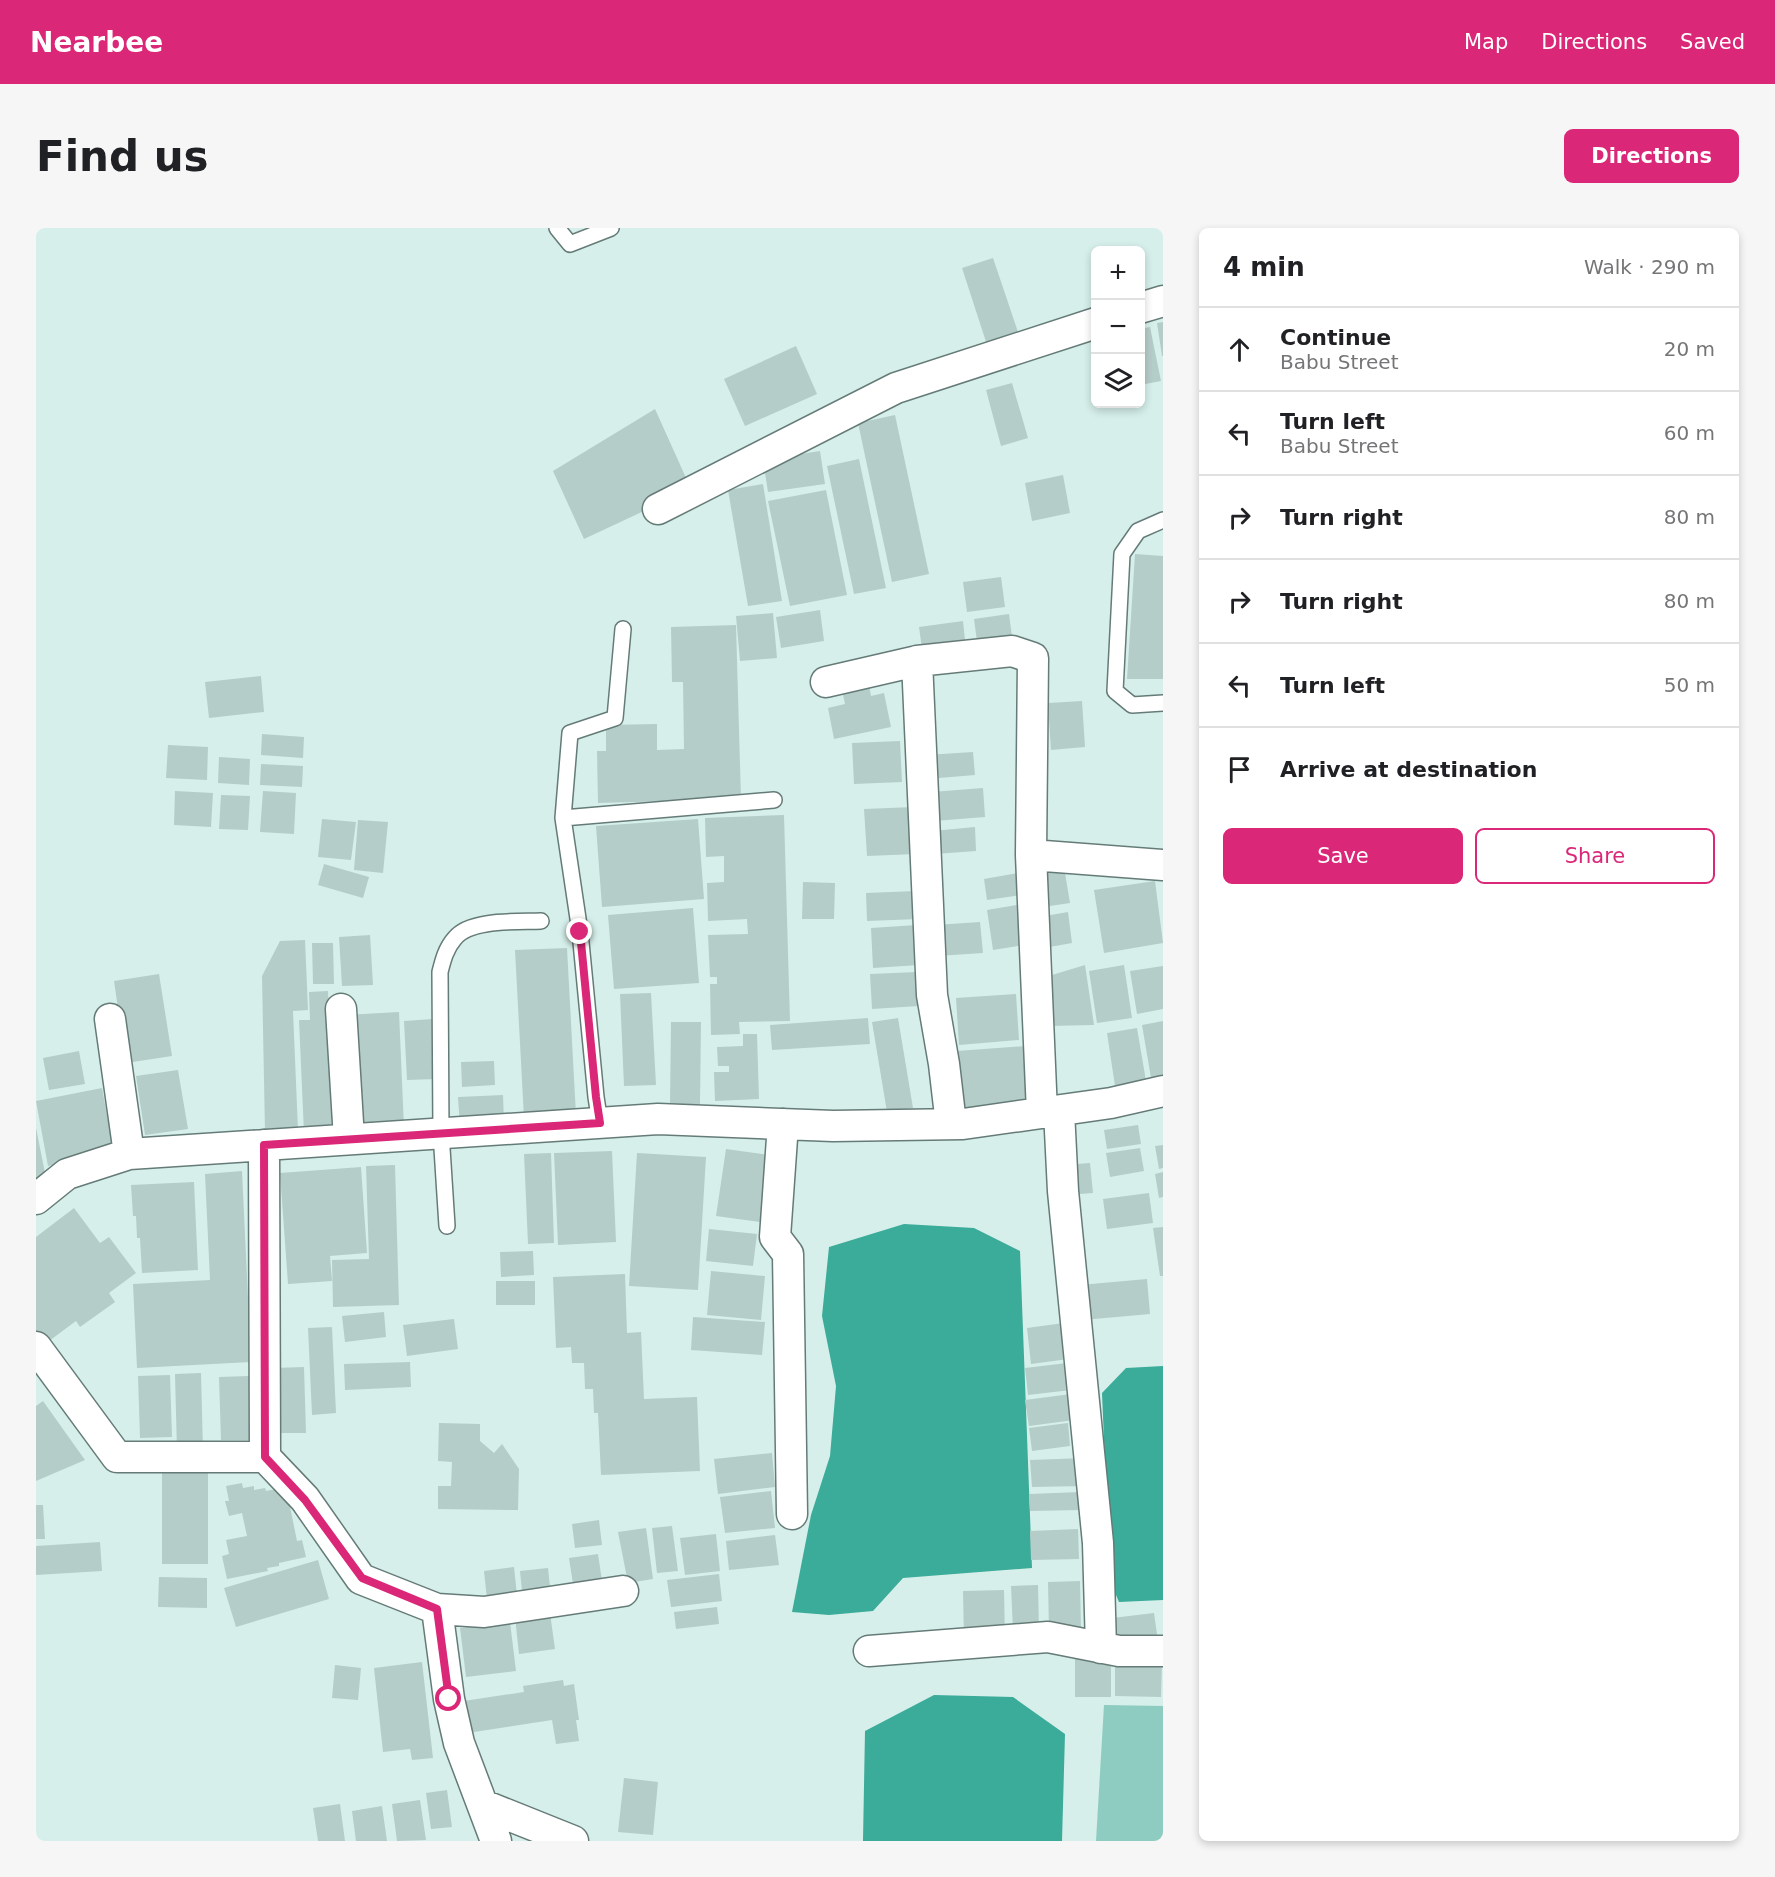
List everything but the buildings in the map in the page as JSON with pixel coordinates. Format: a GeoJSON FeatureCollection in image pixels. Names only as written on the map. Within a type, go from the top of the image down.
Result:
{"type":"FeatureCollection","features":[{"type":"Feature","properties":{"kind":"street"},"geometry":{"type":"LineString","coordinates":[[1145,306],[1163,301]]}},
{"type":"Feature","properties":{"kind":"street"},"geometry":{"type":"LineString","coordinates":[[658,509],[896,388],[1091,324]]}},
{"type":"Feature","properties":{"kind":"street"},"geometry":{"type":"LineString","coordinates":[[826,682],[917,661],[1012,651],[1033,658],[1031,855],[1051,1112],[1063,1191],[1098,1543],[1101,1648]]}},
{"type":"Feature","properties":{"kind":"street"},"geometry":{"type":"LineString","coordinates":[[917,661],[932,995],[944,1064],[951,1124]]}},
{"type":"Feature","properties":{"kind":"street"},"geometry":{"type":"LineString","coordinates":[[1031,855],[1163,865]]}},
{"type":"Feature","properties":{"kind":"street"},"geometry":{"type":"LineString","coordinates":[[342,1009],[349,1139]]}},
{"type":"Feature","properties":{"kind":"street"},"geometry":{"type":"LineString","coordinates":[[110,1019],[129,1154]]}},
{"type":"Feature","properties":{"kind":"street"},"geometry":{"type":"LineString","coordinates":[[36,1199],[67,1174],[129,1154],[658,1119],[783,1124],[963,1124],[1111,1103],[1163,1091]]}},
{"type":"Feature","properties":{"kind":"street"},"geometry":{"type":"LineString","coordinates":[[783,1124],[775,1237],[788,1254],[792,1514]]}},
{"type":"Feature","properties":{"kind":"street"},"geometry":{"type":"LineString","coordinates":[[264,1145],[265,1457],[305,1500],[362,1578],[437,1609],[484,1611],[623,1591]]}},
{"type":"Feature","properties":{"kind":"street"},"geometry":{"type":"LineString","coordinates":[[36,1347],[117,1457],[265,1457]]}},
{"type":"Feature","properties":{"kind":"street"},"geometry":{"type":"LineString","coordinates":[[437,1609],[449,1699],[459,1743],[496,1841]]}},
{"type":"Feature","properties":{"kind":"street"},"geometry":{"type":"LineString","coordinates":[[869,1651],[1048,1637],[1119,1651],[1163,1651]]}},
{"type":"Feature","properties":{"kind":"street"},"geometry":{"type":"LineString","coordinates":[[483,1805],[573,1841]]}},
{"type":"Feature","properties":{"kind":"lane"},"geometry":{"type":"LineString","coordinates":[[557,228],[570,244],[611,228]]}},
{"type":"Feature","properties":{"kind":"lane"},"geometry":{"type":"LineString","coordinates":[[1163,520],[1138,531],[1122,554],[1115,691],[1132,705],[1163,704]]}},
{"type":"Feature","properties":{"kind":"lane"},"geometry":{"type":"LineString","coordinates":[[600,1123],[580,932],[563,818],[570,734],[615,718],[623,629]]}},
{"type":"Feature","properties":{"kind":"lane"},"geometry":{"type":"LineString","coordinates":[[563,818],[774,800]]}},
{"type":"Feature","properties":{"kind":"lane"},"geometry":{"type":"LineString","coordinates":[[447,1226],[441,1133],[440,972],[446,951],[459,933],[475,925],[541,921]]}},
{"type":"Feature","properties":{"kind":"shaded area"},"geometry":{"type":"Polygon","coordinates":[[[904,1224],[974,1228],[1020,1251],[1032,1568],[903,1578],[873,1611],[829,1615],[792,1612],[811,1515],[830,1456],[836,1386],[822,1316],[829,1247],[904,1224]]]}},
{"type":"Feature","properties":{"kind":"shaded area"},"geometry":{"type":"Polygon","coordinates":[[[1163,1366],[1163,1600],[1119,1602],[1110,1581],[1102,1393],[1126,1368],[1163,1366]]]}},
{"type":"Feature","properties":{"kind":"shaded area"},"geometry":{"type":"Polygon","coordinates":[[[934,1695],[1013,1697],[1065,1734],[1062,1841],[863,1841],[865,1731],[934,1695]]]}},
{"type":"Feature","properties":{"kind":"shaded area"},"geometry":{"type":"Polygon","coordinates":[[[1104,1705],[1163,1706],[1163,1841],[1096,1841],[1104,1705]]]}},
{"type":"Feature","properties":{"kind":"route"},"geometry":{"type":"LineString","coordinates":[[449,1699],[437,1609],[362,1578],[305,1500],[265,1457],[264,1145],[600,1123],[580,932]]}}]}
